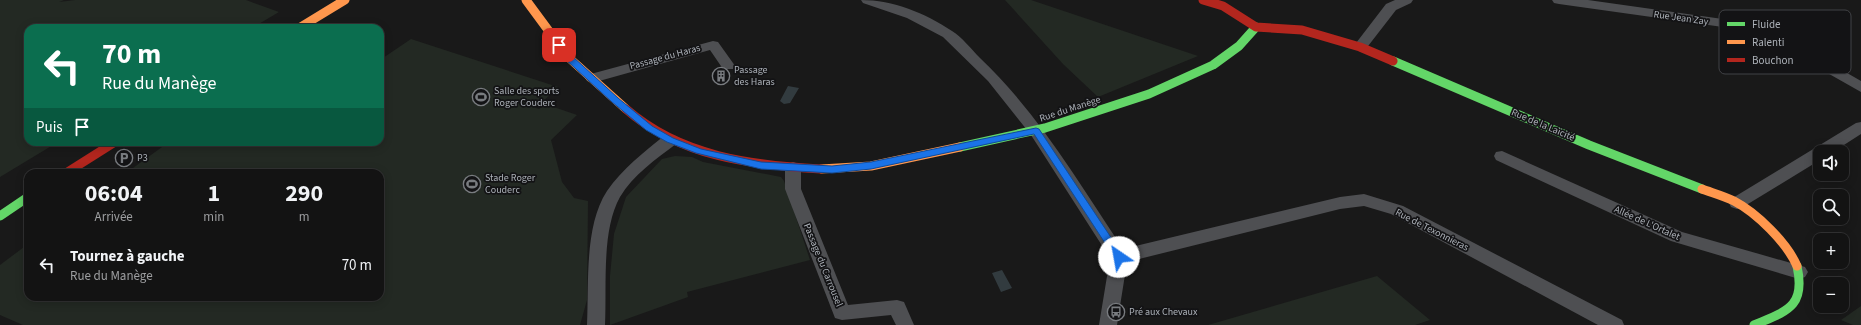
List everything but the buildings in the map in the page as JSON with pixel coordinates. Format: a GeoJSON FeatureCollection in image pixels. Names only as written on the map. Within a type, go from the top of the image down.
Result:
{"type":"FeatureCollection","features":[{"type":"Feature","properties":{"kind":"street"},"geometry":{"type":"LineString","coordinates":[[306,24],[345,0]]}},
{"type":"Feature","properties":{"kind":"street","name":"Rue du Manège"},"geometry":{"type":"LineString","coordinates":[[526,0],[568,57],[628,111],[649,128],[670,140],[699,151],[761,166],[832,170],[871,166],[1036,131],[1149,94],[1213,65],[1239,46],[1256,27]]}},
{"type":"Feature","properties":{"kind":"street"},"geometry":{"type":"LineString","coordinates":[[868,0],[912,14],[948,34],[993,78],[1036,131],[1119,257],[1108,325]]}},
{"type":"Feature","properties":{"kind":"street"},"geometry":{"type":"LineString","coordinates":[[1203,0],[1223,6],[1256,27]]}},
{"type":"Feature","properties":{"kind":"street"},"geometry":{"type":"LineString","coordinates":[[1360,47],[1391,7],[1406,0]]}},
{"type":"Feature","properties":{"kind":"street","name":"Rue Jean Zay"},"geometry":{"type":"LineString","coordinates":[[1559,0],[1719,22]]}},
{"type":"Feature","properties":{"kind":"street","name":"Rue de la Laïcité"},"geometry":{"type":"LineString","coordinates":[[1256,27],[1302,30],[1360,47],[1589,145],[1737,203],[1777,237],[1794,258],[1799,272]]}},
{"type":"Feature","properties":{"kind":"street","name":"Passage du Haras"},"geometry":{"type":"LineString","coordinates":[[592,78],[713,45],[728,66]]}},
{"type":"Feature","properties":{"kind":"street","name":"Rue Jean Zay"},"geometry":{"type":"LineString","coordinates":[[1838,74],[1861,87]]}},
{"type":"Feature","properties":{"kind":"street"},"geometry":{"type":"LineString","coordinates":[[1832,145],[1861,127]]}},
{"type":"Feature","properties":{"kind":"street"},"geometry":{"type":"LineString","coordinates":[[596,325],[601,231],[612,196],[638,166],[670,140]]}},
{"type":"Feature","properties":{"kind":"street"},"geometry":{"type":"LineString","coordinates":[[72,169],[109,146]]}},
{"type":"Feature","properties":{"kind":"street","name":"Allée de L'Ortalet"},"geometry":{"type":"LineString","coordinates":[[1502,156],[1677,237],[1799,272]]}},
{"type":"Feature","properties":{"kind":"street"},"geometry":{"type":"LineString","coordinates":[[1737,203],[1813,157]]}},
{"type":"Feature","properties":{"kind":"street","name":"Passage du Carrousel"},"geometry":{"type":"LineString","coordinates":[[793,168],[793,189],[842,313],[897,307],[905,325]]}},
{"type":"Feature","properties":{"kind":"street"},"geometry":{"type":"LineString","coordinates":[[0,216],[24,200]]}},
{"type":"Feature","properties":{"kind":"street","name":"Rue de Texonnieras"},"geometry":{"type":"LineString","coordinates":[[1119,257],[1340,203],[1364,200],[1396,210],[1615,325]]}},
{"type":"Feature","properties":{"kind":"street"},"geometry":{"type":"LineString","coordinates":[[1754,325],[1791,309],[1799,296],[1801,279],[1799,272]]}},
{"type":"Feature","properties":{"kind":"shaded area"},"geometry":{"type":"Polygon","coordinates":[[[0,0],[64,0],[59,2],[75,0],[246,0],[279,12],[259,24],[24,24],[24,146],[51,146],[0,177],[0,0]]]}},
{"type":"Feature","properties":{"kind":"shaded area"},"geometry":{"type":"Polygon","coordinates":[[[1005,0],[1031,0],[1198,56],[1098,97],[1063,64],[1005,0]]]}},
{"type":"Feature","properties":{"kind":"shaded area","name":"Stade Roger Couderc"},"geometry":{"type":"Polygon","coordinates":[[[411,39],[558,87],[536,108],[539,109],[545,104],[577,115],[551,140],[562,182],[574,198],[588,201],[587,300],[580,325],[23,325],[0,315],[0,265],[24,247],[24,301],[384,301],[384,169],[132,169],[163,146],[384,146],[384,57],[411,39]]]}},
{"type":"Feature","properties":{"kind":"shaded area"},"geometry":{"type":"Polygon","coordinates":[[[788,86],[799,88],[790,103],[784,104],[780,101],[788,86]]]}},
{"type":"Feature","properties":{"kind":"shaded area"},"geometry":{"type":"Polygon","coordinates":[[[675,156],[692,157],[703,162],[781,177],[784,181],[810,260],[687,292],[688,297],[610,325],[610,276],[614,234],[626,197],[662,159],[675,156]]]}},
{"type":"Feature","properties":{"kind":"shaded area"},"geometry":{"type":"Polygon","coordinates":[[[1002,270],[1012,288],[1001,292],[992,273],[1002,270]]]}},
{"type":"Feature","properties":{"kind":"shaded area"},"geometry":{"type":"Polygon","coordinates":[[[1377,276],[1430,320],[1415,325],[1208,325],[1377,276]]]}},
{"type":"Feature","properties":{"kind":"shaded area"},"geometry":{"type":"Polygon","coordinates":[[[1861,306],[1861,325],[1853,325],[1841,320],[1861,306]]]}},
{"type":"Feature","properties":{"kind":"traffic: fast"},"geometry":{"type":"LineString","coordinates":[[960,147],[1045,128],[1149,94],[1213,65],[1239,46],[1256,27]]}},
{"type":"Feature","properties":{"kind":"traffic: fast"},"geometry":{"type":"LineString","coordinates":[[1393,61],[1589,145],[1702,189]]}},
{"type":"Feature","properties":{"kind":"traffic: fast"},"geometry":{"type":"LineString","coordinates":[[0,216],[24,200]]}},
{"type":"Feature","properties":{"kind":"traffic: fast"},"geometry":{"type":"LineString","coordinates":[[1754,325],[1776,316],[1792,306],[1800,291],[1800,280],[1797,266]]}},
{"type":"Feature","properties":{"kind":"traffic: slow"},"geometry":{"type":"LineString","coordinates":[[306,24],[345,0]]}},
{"type":"Feature","properties":{"kind":"traffic: slow"},"geometry":{"type":"LineString","coordinates":[[526,0],[568,57],[626,109]]}},
{"type":"Feature","properties":{"kind":"traffic: slow"},"geometry":{"type":"LineString","coordinates":[[821,169],[871,166],[960,147]]}},
{"type":"Feature","properties":{"kind":"traffic: slow"},"geometry":{"type":"LineString","coordinates":[[1702,189],[1733,201],[1744,208],[1780,241],[1788,250],[1797,266]]}},
{"type":"Feature","properties":{"kind":"traffic: jam"},"geometry":{"type":"LineString","coordinates":[[1203,0],[1223,6],[1256,27],[1302,30],[1360,47],[1393,61]]}},
{"type":"Feature","properties":{"kind":"traffic: jam"},"geometry":{"type":"LineString","coordinates":[[626,109],[644,124],[669,139],[711,155],[732,160],[777,166],[821,169]]}},
{"type":"Feature","properties":{"kind":"traffic: jam"},"geometry":{"type":"LineString","coordinates":[[72,169],[109,146]]}},
{"type":"Feature","properties":{"kind":"place","name":"Passage des Haras"},"geometry":{"type":"Point","coordinates":[721,76]}},
{"type":"Feature","properties":{"kind":"place","name":"Salle des sports Roger Couderc"},"geometry":{"type":"Point","coordinates":[481,97]}},
{"type":"Feature","properties":{"kind":"place","name":"P3"},"geometry":{"type":"Point","coordinates":[124,158]}},
{"type":"Feature","properties":{"kind":"place","name":"Stade Roger Couderc"},"geometry":{"type":"Point","coordinates":[472,184]}},
{"type":"Feature","properties":{"kind":"place","name":"Pré aux Chevaux"},"geometry":{"type":"Point","coordinates":[1116,312]}},
{"type":"Feature","properties":{"kind":"route"},"geometry":{"type":"LineString","coordinates":[[559,45],[568,57],[615,100],[649,128],[670,140],[699,151],[761,166],[832,170],[871,166],[1036,131],[1119,257]]}}]}
